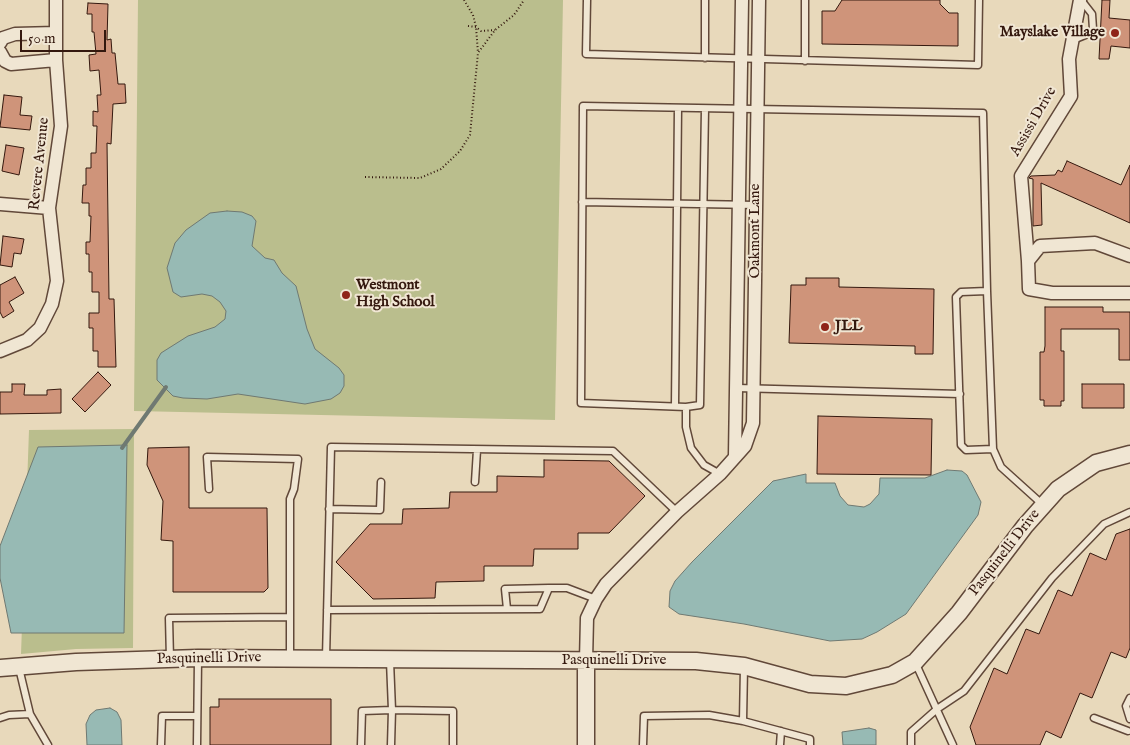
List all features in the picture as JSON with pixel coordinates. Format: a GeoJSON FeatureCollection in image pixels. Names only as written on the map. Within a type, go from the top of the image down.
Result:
{"type":"FeatureCollection","features":[{"type":"Feature","properties":{"kind":"street","name":"Revere Avenue"},"geometry":{"type":"LineString","coordinates":[[0,351],[27,340],[40,328],[52,304],[57,281],[49,208],[61,126],[56,60],[56,0]]}},
{"type":"Feature","properties":{"kind":"street","name":"Oakmont Lane"},"geometry":{"type":"LineString","coordinates":[[735,456],[742,109],[742,0]]}},
{"type":"Feature","properties":{"kind":"street","name":"Oakmont Lane"},"geometry":{"type":"LineString","coordinates":[[586,745],[587,618],[596,599],[615,574],[677,512],[720,474],[745,446],[751,433],[755,413],[759,0]]}},
{"type":"Feature","properties":{"kind":"street","name":"Assissi Drive"},"geometry":{"type":"LineString","coordinates":[[1080,0],[1069,60],[1071,96],[1021,176],[1029,290],[1052,293],[1130,292]]}},
{"type":"Feature","properties":{"kind":"street"},"geometry":{"type":"LineString","coordinates":[[0,43],[4,38],[15,34],[56,33]]}},
{"type":"Feature","properties":{"kind":"street"},"geometry":{"type":"LineString","coordinates":[[0,52],[5,61],[11,64],[56,60]]}},
{"type":"Feature","properties":{"kind":"street"},"geometry":{"type":"LineString","coordinates":[[0,204],[49,208]]}},
{"type":"Feature","properties":{"kind":"street"},"geometry":{"type":"LineString","coordinates":[[1028,260],[1040,246],[1095,243],[1130,256]]}},
{"type":"Feature","properties":{"kind":"street","name":"Pasquinelli Drive"},"geometry":{"type":"LineString","coordinates":[[0,668],[18,665],[198,658],[688,661],[744,666],[826,686],[846,686],[892,675],[914,662],[958,613],[1042,504],[1058,489],[1096,463],[1130,454]]}},
{"type":"Feature","properties":{"kind":"lane"},"geometry":{"type":"LineString","coordinates":[[587,0],[586,54],[978,66],[979,0]]}},
{"type":"Feature","properties":{"kind":"lane"},"geometry":{"type":"LineString","coordinates":[[705,0],[705,58]]}},
{"type":"Feature","properties":{"kind":"lane"},"geometry":{"type":"LineString","coordinates":[[805,0],[805,61]]}},
{"type":"Feature","properties":{"kind":"lane"},"geometry":{"type":"LineString","coordinates":[[1072,40],[1090,33],[1093,29],[1092,14],[1080,0]]}},
{"type":"Feature","properties":{"kind":"lane"},"geometry":{"type":"LineString","coordinates":[[705,109],[705,204],[700,404],[686,407],[580,402],[583,106],[983,113],[993,449],[1001,467],[1042,504]]}},
{"type":"Feature","properties":{"kind":"lane"},"geometry":{"type":"LineString","coordinates":[[675,405],[678,108]]}},
{"type":"Feature","properties":{"kind":"lane"},"geometry":{"type":"LineString","coordinates":[[582,202],[756,205]]}},
{"type":"Feature","properties":{"kind":"lane"},"geometry":{"type":"LineString","coordinates":[[987,291],[961,292],[956,297],[961,445],[966,450],[993,449]]}},
{"type":"Feature","properties":{"kind":"lane"},"geometry":{"type":"LineString","coordinates":[[737,388],[755,390],[960,394]]}},
{"type":"Feature","properties":{"kind":"lane"},"geometry":{"type":"LineString","coordinates":[[686,407],[686,426],[691,448],[704,465],[720,474]]}},
{"type":"Feature","properties":{"kind":"lane"},"geometry":{"type":"LineString","coordinates":[[326,659],[331,448],[613,452],[677,512]]}},
{"type":"Feature","properties":{"kind":"lane"},"geometry":{"type":"LineString","coordinates":[[475,482],[477,450]]}},
{"type":"Feature","properties":{"kind":"lane"},"geometry":{"type":"LineString","coordinates":[[208,488],[208,457],[298,459],[294,489],[290,499],[290,659]]}},
{"type":"Feature","properties":{"kind":"lane"},"geometry":{"type":"LineString","coordinates":[[329,509],[380,510],[381,482]]}},
{"type":"Feature","properties":{"kind":"lane"},"geometry":{"type":"LineString","coordinates":[[911,745],[911,732],[937,709],[964,691],[1052,578],[1104,524],[1130,512]]}},
{"type":"Feature","properties":{"kind":"lane"},"geometry":{"type":"LineString","coordinates":[[327,610],[540,609],[549,588]]}},
{"type":"Feature","properties":{"kind":"lane"},"geometry":{"type":"LineString","coordinates":[[507,609],[505,589],[567,588],[596,599]]}},
{"type":"Feature","properties":{"kind":"lane"},"geometry":{"type":"LineString","coordinates":[[170,659],[169,618],[290,617]]}},
{"type":"Feature","properties":{"kind":"lane"},"geometry":{"type":"LineString","coordinates":[[197,745],[198,658]]}},
{"type":"Feature","properties":{"kind":"lane"},"geometry":{"type":"LineString","coordinates":[[390,660],[392,745]]}},
{"type":"Feature","properties":{"kind":"lane"},"geometry":{"type":"LineString","coordinates":[[914,662],[953,745]]}},
{"type":"Feature","properties":{"kind":"lane"},"geometry":{"type":"LineString","coordinates":[[18,665],[30,714],[48,745]]}},
{"type":"Feature","properties":{"kind":"lane"},"geometry":{"type":"LineString","coordinates":[[743,721],[744,666]]}},
{"type":"Feature","properties":{"kind":"lane"},"geometry":{"type":"LineString","coordinates":[[1130,698],[1126,706],[1130,719]]}},
{"type":"Feature","properties":{"kind":"lane"},"geometry":{"type":"LineString","coordinates":[[361,745],[362,711],[392,710],[453,711],[453,745]]}},
{"type":"Feature","properties":{"kind":"lane"},"geometry":{"type":"LineString","coordinates":[[0,718],[9,715],[30,714]]}},
{"type":"Feature","properties":{"kind":"lane"},"geometry":{"type":"LineString","coordinates":[[643,745],[644,716],[709,715],[743,721],[810,739],[810,745]]}},
{"type":"Feature","properties":{"kind":"lane"},"geometry":{"type":"LineString","coordinates":[[161,745],[162,716],[197,716]]}},
{"type":"Feature","properties":{"kind":"lane"},"geometry":{"type":"LineString","coordinates":[[1094,718],[1128,730]]}},
{"type":"Feature","properties":{"kind":"lane"},"geometry":{"type":"LineString","coordinates":[[780,731],[780,745]]}},
{"type":"Feature","properties":{"kind":"path"},"geometry":{"type":"LineString","coordinates":[[365,177],[420,178],[441,169],[460,151],[470,135],[478,53],[476,27],[464,0]]}},
{"type":"Feature","properties":{"kind":"path"},"geometry":{"type":"LineString","coordinates":[[478,53],[495,30],[514,15],[524,0]]}},
{"type":"Feature","properties":{"kind":"path"},"geometry":{"type":"LineString","coordinates":[[468,26],[476,27],[481,31],[495,30]]}},
{"type":"Feature","properties":{"kind":"green space","name":"Westmont High School"},"geometry":{"type":"Polygon","coordinates":[[[138,0],[563,0],[555,420],[134,411],[138,0]]]}},
{"type":"Feature","properties":{"kind":"green space"},"geometry":{"type":"Polygon","coordinates":[[[134,429],[133,648],[76,649],[21,654],[29,430],[134,429]]]}},
{"type":"Feature","properties":{"kind":"water"},"geometry":{"type":"Polygon","coordinates":[[[242,212],[252,216],[256,221],[252,246],[265,258],[274,260],[282,273],[296,286],[307,329],[315,349],[339,368],[344,375],[344,386],[340,393],[331,399],[305,404],[238,394],[207,399],[183,398],[173,396],[157,380],[157,360],[161,353],[188,336],[215,327],[225,319],[226,311],[220,302],[212,296],[202,294],[181,297],[173,292],[167,268],[175,243],[186,230],[210,213],[242,212]]]}},
{"type":"Feature","properties":{"kind":"water"},"geometry":{"type":"Polygon","coordinates":[[[127,445],[124,633],[11,633],[0,578],[0,546],[38,447],[127,445]]]}},
{"type":"Feature","properties":{"kind":"water"},"geometry":{"type":"Polygon","coordinates":[[[947,470],[962,471],[967,475],[981,502],[978,515],[906,614],[877,632],[862,639],[830,641],[744,624],[679,614],[669,607],[670,591],[675,581],[773,481],[806,474],[806,483],[835,483],[840,496],[848,505],[864,507],[870,504],[879,494],[880,478],[925,478],[947,470]]]}},
{"type":"Feature","properties":{"kind":"water"},"geometry":{"type":"Polygon","coordinates":[[[110,708],[117,712],[121,720],[122,745],[87,745],[86,724],[90,715],[96,710],[110,708]]]}},
{"type":"Feature","properties":{"kind":"water"},"geometry":{"type":"Polygon","coordinates":[[[869,728],[876,730],[876,745],[843,745],[842,732],[869,728]]]}},
{"type":"Feature","properties":{"kind":"building"},"geometry":{"type":"Polygon","coordinates":[[[842,0],[940,0],[940,4],[949,13],[958,13],[958,46],[822,44],[822,11],[835,11],[842,0]]]}},
{"type":"Feature","properties":{"kind":"building","name":"Mayslake Village"},"geometry":{"type":"Polygon","coordinates":[[[1102,0],[1110,0],[1109,18],[1130,20],[1130,48],[1111,46],[1109,59],[1099,59],[1102,0]]]}},
{"type":"Feature","properties":{"kind":"building"},"geometry":{"type":"Polygon","coordinates":[[[88,3],[108,4],[107,40],[111,39],[112,53],[115,53],[118,84],[125,84],[126,103],[113,104],[111,144],[107,143],[109,299],[114,299],[116,367],[98,367],[98,351],[93,351],[93,328],[89,328],[89,313],[99,313],[99,292],[92,292],[92,272],[89,272],[89,254],[86,254],[86,242],[90,242],[91,216],[89,216],[89,203],[82,203],[83,185],[86,185],[86,168],[91,168],[91,153],[96,153],[97,126],[93,126],[93,111],[98,112],[97,95],[101,95],[99,70],[90,71],[89,55],[96,54],[94,32],[92,32],[92,14],[87,14],[88,3]]]}},
{"type":"Feature","properties":{"kind":"building"},"geometry":{"type":"Polygon","coordinates":[[[4,95],[22,97],[20,115],[32,116],[30,130],[0,127],[4,95]]]}},
{"type":"Feature","properties":{"kind":"building"},"geometry":{"type":"Polygon","coordinates":[[[6,145],[24,148],[19,175],[2,171],[6,145]]]}},
{"type":"Feature","properties":{"kind":"building"},"geometry":{"type":"Polygon","coordinates":[[[1067,161],[1121,185],[1130,165],[1130,223],[1041,183],[1042,225],[1033,226],[1033,179],[1029,178],[1031,176],[1055,175],[1058,170],[1062,172],[1067,161]]]}},
{"type":"Feature","properties":{"kind":"building"},"geometry":{"type":"Polygon","coordinates":[[[3,236],[24,239],[21,254],[14,253],[12,267],[0,265],[3,236]]]}},
{"type":"Feature","properties":{"kind":"building"},"geometry":{"type":"Polygon","coordinates":[[[15,277],[24,293],[9,302],[14,311],[3,318],[0,312],[0,285],[15,277]]]}},
{"type":"Feature","properties":{"kind":"building"},"geometry":{"type":"Polygon","coordinates":[[[806,278],[839,278],[839,287],[934,289],[933,354],[915,354],[915,346],[789,343],[791,285],[806,285],[806,278]]]}},
{"type":"Feature","properties":{"kind":"building"},"geometry":{"type":"Polygon","coordinates":[[[1045,307],[1103,307],[1103,312],[1130,312],[1130,360],[1119,360],[1119,329],[1061,329],[1061,351],[1064,351],[1064,401],[1061,401],[1061,406],[1044,406],[1044,400],[1040,400],[1040,352],[1044,352],[1045,346],[1045,307]]]}},
{"type":"Feature","properties":{"kind":"building"},"geometry":{"type":"Polygon","coordinates":[[[98,372],[111,385],[85,412],[72,399],[98,372]]]}},
{"type":"Feature","properties":{"kind":"building"},"geometry":{"type":"Polygon","coordinates":[[[12,384],[25,384],[24,395],[47,395],[47,390],[61,389],[61,413],[0,414],[0,392],[12,392],[12,384]]]}},
{"type":"Feature","properties":{"kind":"building"},"geometry":{"type":"Polygon","coordinates":[[[1082,384],[1124,384],[1124,408],[1082,408],[1082,384]]]}},
{"type":"Feature","properties":{"kind":"building"},"geometry":{"type":"Polygon","coordinates":[[[818,416],[932,419],[931,475],[817,474],[818,416]]]}},
{"type":"Feature","properties":{"kind":"building"},"geometry":{"type":"Polygon","coordinates":[[[189,447],[189,508],[267,508],[268,588],[264,592],[173,592],[173,541],[161,540],[163,501],[147,465],[148,448],[189,447]]]}},
{"type":"Feature","properties":{"kind":"building"},"geometry":{"type":"Polygon","coordinates":[[[544,460],[609,461],[645,496],[609,533],[578,533],[578,549],[534,549],[533,566],[484,566],[484,581],[436,582],[435,598],[373,599],[336,562],[370,524],[402,524],[403,509],[449,508],[450,492],[497,492],[497,476],[544,477],[544,460]]]}},
{"type":"Feature","properties":{"kind":"building"},"geometry":{"type":"Polygon","coordinates":[[[1130,529],[1130,648],[1126,658],[1111,652],[1092,698],[1080,693],[1061,738],[1046,731],[1040,745],[976,745],[970,727],[994,668],[1007,674],[1026,629],[1039,634],[1058,590],[1072,596],[1090,553],[1106,560],[1116,534],[1130,529]]]}},
{"type":"Feature","properties":{"kind":"building"},"geometry":{"type":"Polygon","coordinates":[[[219,699],[331,699],[331,745],[210,745],[210,707],[219,707],[219,699]]]}},
{"type":"Feature","properties":{"kind":"waterway"},"geometry":{"type":"LineString","coordinates":[[122,448],[166,387]]}},
{"type":"Feature","properties":{"kind":"place","name":"Mayslake Village"},"geometry":{"type":"Point","coordinates":[1115,33]}},
{"type":"Feature","properties":{"kind":"place","name":"Westmont High School"},"geometry":{"type":"Point","coordinates":[346,295]}},
{"type":"Feature","properties":{"kind":"place","name":"JLL"},"geometry":{"type":"Point","coordinates":[825,327]}}]}
